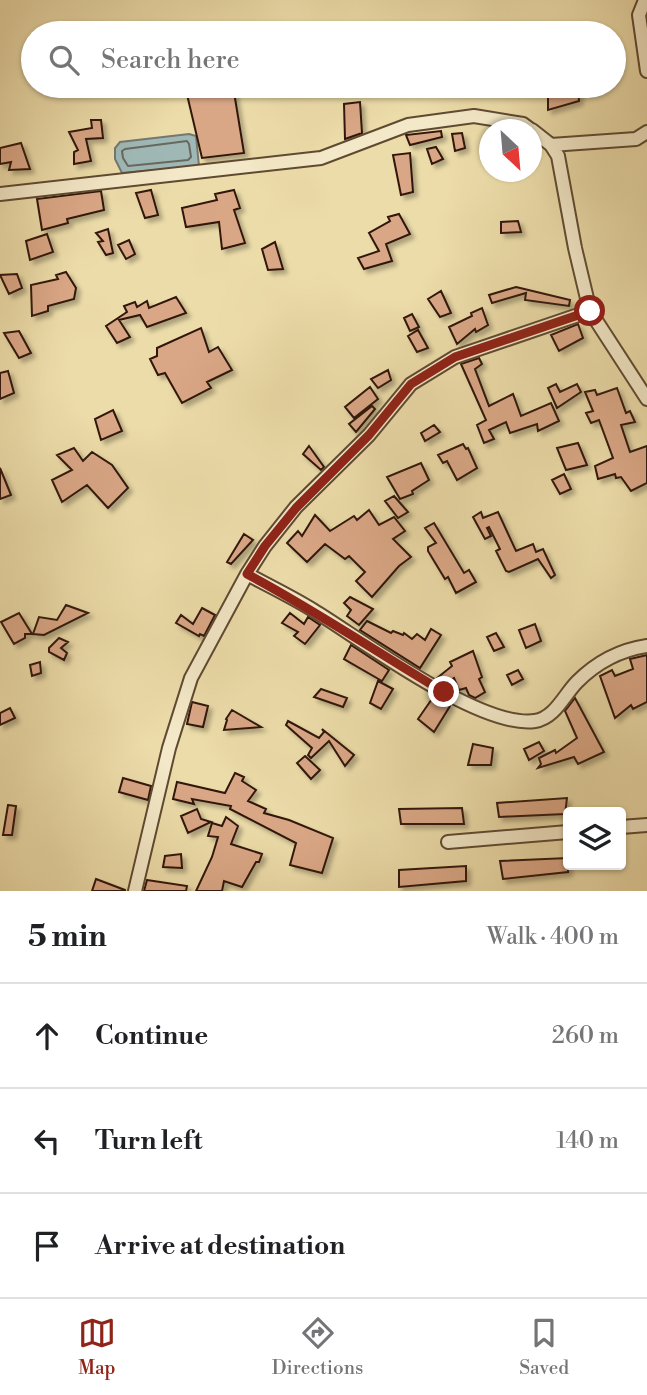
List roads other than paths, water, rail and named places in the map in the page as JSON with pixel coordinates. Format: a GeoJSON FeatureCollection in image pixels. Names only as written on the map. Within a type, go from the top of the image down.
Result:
{"type":"FeatureCollection","features":[{"type":"Feature","properties":{"kind":"street"},"geometry":{"type":"LineString","coordinates":[[645,0],[639,15],[647,71]]}},
{"type":"Feature","properties":{"kind":"street"},"geometry":{"type":"LineString","coordinates":[[0,194],[321,158],[408,125],[474,116],[492,119]]}},
{"type":"Feature","properties":{"kind":"street"},"geometry":{"type":"LineString","coordinates":[[551,145],[636,139],[647,132]]}},
{"type":"Feature","properties":{"kind":"street"},"geometry":{"type":"LineString","coordinates":[[542,138],[551,145],[558,156],[590,311],[647,399]]}},
{"type":"Feature","properties":{"kind":"street"},"geometry":{"type":"LineString","coordinates":[[135,891],[169,748],[191,678],[265,546],[296,508],[369,435],[411,384],[455,357],[590,311]]}},
{"type":"Feature","properties":{"kind":"street"},"geometry":{"type":"LineString","coordinates":[[247,574],[312,609],[375,652],[444,692],[499,716],[536,721],[551,713],[576,683],[607,659],[647,646]]}},
{"type":"Feature","properties":{"kind":"street"},"geometry":{"type":"LineString","coordinates":[[626,827],[647,825]]}},
{"type":"Feature","properties":{"kind":"street"},"geometry":{"type":"LineString","coordinates":[[448,842],[563,832]]}},
{"type":"Feature","properties":{"kind":"water"},"geometry":{"type":"Polygon","coordinates":[[[189,134],[196,136],[199,166],[122,173],[115,159],[115,148],[120,142],[189,134]]]}}]}
